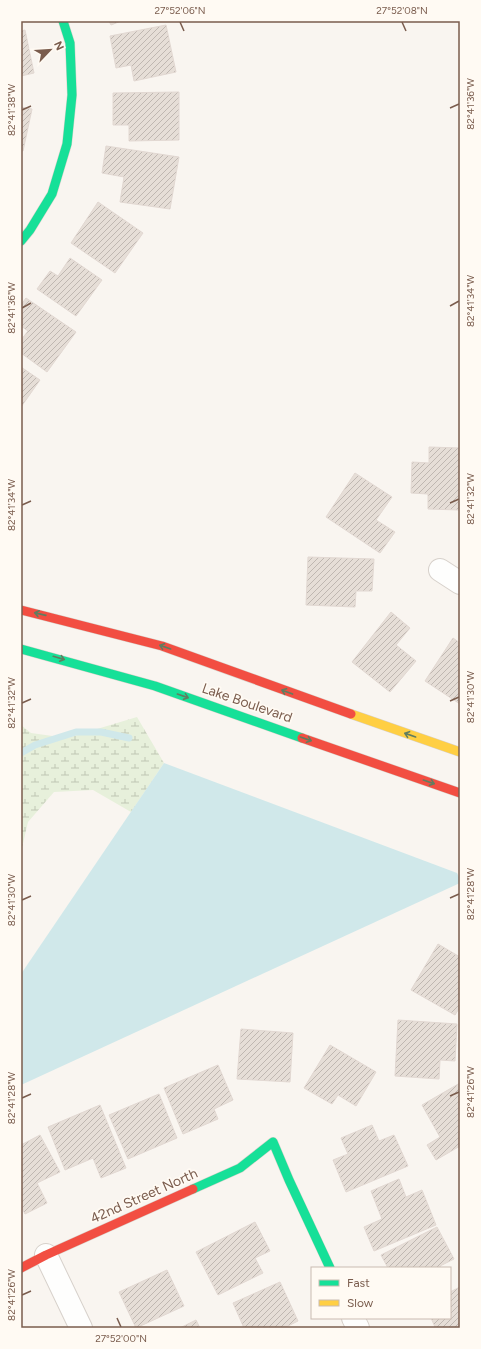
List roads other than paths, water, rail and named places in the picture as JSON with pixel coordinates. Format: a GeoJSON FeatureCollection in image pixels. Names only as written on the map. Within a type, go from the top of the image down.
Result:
{"type":"FeatureCollection","features":[{"type":"Feature","properties":{"kind":"street"},"geometry":{"type":"LineString","coordinates":[[21,241],[30,230],[52,194],[67,144],[72,95],[70,43],[63,21]]}},
{"type":"Feature","properties":{"kind":"street"},"geometry":{"type":"LineString","coordinates":[[440,570],[460,583]]}},
{"type":"Feature","properties":{"kind":"street","name":"Lake Boulevard"},"geometry":{"type":"LineString","coordinates":[[21,610],[162,646],[327,706],[460,752]]}},
{"type":"Feature","properties":{"kind":"street","name":"Lake Boulevard"},"geometry":{"type":"LineString","coordinates":[[21,649],[155,686],[460,793]]}},
{"type":"Feature","properties":{"kind":"street","name":"42nd Street North"},"geometry":{"type":"LineString","coordinates":[[21,1268],[46,1255],[240,1168],[273,1142],[330,1267]]}},
{"type":"Feature","properties":{"kind":"street"},"geometry":{"type":"LineString","coordinates":[[46,1255],[81,1328]]}},
{"type":"Feature","properties":{"kind":"street"},"geometry":{"type":"LineString","coordinates":[[354,1319],[358,1328]]}},
{"type":"Feature","properties":{"kind":"water"},"geometry":{"type":"Polygon","coordinates":[[[164,763],[457,873],[460,883],[21,1085],[21,974],[164,763]]]}},
{"type":"Feature","properties":{"kind":"waterway"},"geometry":{"type":"LineString","coordinates":[[21,753],[35,745],[76,732],[101,732],[129,738]]}}]}
